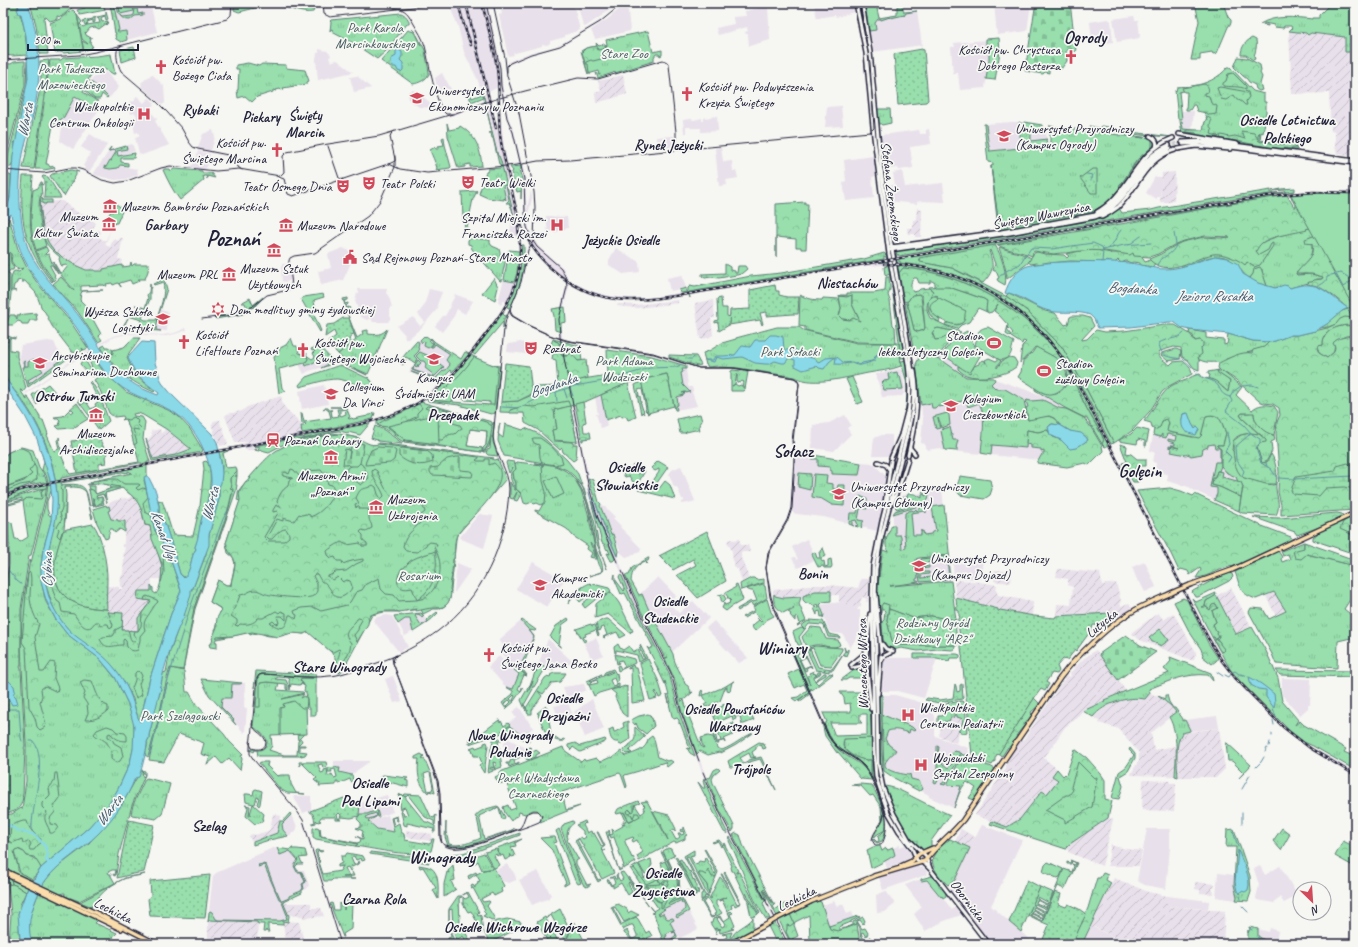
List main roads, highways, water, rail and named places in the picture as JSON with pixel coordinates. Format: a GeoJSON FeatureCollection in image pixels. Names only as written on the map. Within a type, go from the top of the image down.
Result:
{"type":"FeatureCollection","features":[{"type":"Feature","properties":{"kind":"main road"},"geometry":{"type":"LineString","coordinates":[[856,3],[866,59],[876,131]]}},
{"type":"Feature","properties":{"kind":"main road"},"geometry":{"type":"LineString","coordinates":[[862,3],[870,52],[876,131]]}},
{"type":"Feature","properties":{"kind":"main road","name":"Stefana Żeromskiego"},"geometry":{"type":"LineString","coordinates":[[876,131],[890,249]]}},
{"type":"Feature","properties":{"kind":"main road"},"geometry":{"type":"LineString","coordinates":[[1150,136],[1154,138],[1157,143],[1155,148]]}},
{"type":"Feature","properties":{"kind":"main road"},"geometry":{"type":"LineString","coordinates":[[1179,136],[1230,142],[1247,148]]}},
{"type":"Feature","properties":{"kind":"main road"},"geometry":{"type":"LineString","coordinates":[[1080,218],[1097,212],[1112,201],[1140,162],[1155,148],[1173,138]]}},
{"type":"Feature","properties":{"kind":"main road"},"geometry":{"type":"LineString","coordinates":[[1086,220],[1101,217],[1116,208],[1124,200],[1149,165],[1164,154],[1180,146],[1204,141],[1355,162]]}},
{"type":"Feature","properties":{"kind":"main road","name":"Świętego Wawrzyńca"},"geometry":{"type":"LineString","coordinates":[[1170,147],[1159,153],[1147,164],[1124,195],[1113,207],[1102,215],[1086,220],[998,235],[890,249],[997,233],[1098,214],[1111,206],[1120,196],[1146,160],[1159,150],[1170,147]]}},
{"type":"Feature","properties":{"kind":"main road"},"geometry":{"type":"LineString","coordinates":[[889,508],[900,485],[910,448],[915,425],[917,400],[915,374],[890,249]]}},
{"type":"Feature","properties":{"kind":"main road"},"geometry":{"type":"LineString","coordinates":[[890,249],[910,382],[906,426],[899,463]]}},
{"type":"Feature","properties":{"kind":"main road"},"geometry":{"type":"LineString","coordinates":[[899,463],[913,407],[913,384],[909,349]]}},
{"type":"Feature","properties":{"kind":"main road"},"geometry":{"type":"LineString","coordinates":[[882,521],[892,458],[902,432],[909,403]]}},
{"type":"Feature","properties":{"kind":"main road"},"geometry":{"type":"LineString","coordinates":[[910,448],[915,454]]}},
{"type":"Feature","properties":{"kind":"main road"},"geometry":{"type":"LineString","coordinates":[[878,462],[887,465],[890,470]]}},
{"type":"Feature","properties":{"kind":"main road","name":"Wincentego Witosa"},"geometry":{"type":"LineString","coordinates":[[899,463],[879,547],[875,572],[878,763],[883,788],[890,807],[900,826],[911,842],[923,853]]}},
{"type":"Feature","properties":{"kind":"main road","name":"Wincentego Witosa"},"geometry":{"type":"LineString","coordinates":[[899,463],[882,521],[874,558],[872,599],[874,764],[880,789],[893,821],[916,857]]}},
{"type":"Feature","properties":{"kind":"main road","name":"Lutycka"},"geometry":{"type":"LineString","coordinates":[[927,858],[952,833],[962,820],[1071,664],[1122,619],[1142,606],[1190,585],[1232,570],[1355,513]]}},
{"type":"Feature","properties":{"kind":"main road"},"geometry":{"type":"LineString","coordinates":[[875,572],[882,654],[877,699]]}},
{"type":"Feature","properties":{"kind":"main road"},"geometry":{"type":"LineString","coordinates":[[872,599],[866,659],[874,724]]}},
{"type":"Feature","properties":{"kind":"main road"},"geometry":{"type":"LineString","coordinates":[[881,642],[892,652],[884,657],[881,662]]}},
{"type":"Feature","properties":{"kind":"main road"},"geometry":{"type":"LineString","coordinates":[[867,643],[863,655],[852,667],[861,666],[865,668],[867,673]]}},
{"type":"Feature","properties":{"kind":"main road","name":"Lutycka"},"geometry":{"type":"LineString","coordinates":[[923,853],[938,846]]}},
{"type":"Feature","properties":{"kind":"main road"},"geometry":{"type":"LineString","coordinates":[[911,862],[913,857],[912,850]]}},
{"type":"Feature","properties":{"kind":"main road"},"geometry":{"type":"LineString","coordinates":[[923,853],[927,858],[921,863],[916,857],[923,853]]}},
{"type":"Feature","properties":{"kind":"main road","name":"Lechicka"},"geometry":{"type":"LineString","coordinates":[[730,944],[814,900],[911,862],[916,857]]}},
{"type":"Feature","properties":{"kind":"main road","name":"Obornicka"},"geometry":{"type":"LineString","coordinates":[[927,858],[931,870]]}},
{"type":"Feature","properties":{"kind":"main road","name":"Obornicka"},"geometry":{"type":"LineString","coordinates":[[921,863],[931,870],[988,944]]}},
{"type":"Feature","properties":{"kind":"main road","name":"Lechicka"},"geometry":{"type":"LineString","coordinates":[[874,876],[921,863]]}},
{"type":"Feature","properties":{"kind":"main road"},"geometry":{"type":"LineString","coordinates":[[3,869],[60,898]]}},
{"type":"Feature","properties":{"kind":"main road"},"geometry":{"type":"LineString","coordinates":[[3,873],[12,874]]}},
{"type":"Feature","properties":{"kind":"main road","name":"Lechicka"},"geometry":{"type":"LineString","coordinates":[[60,898],[152,944]]}},
{"type":"Feature","properties":{"kind":"main road","name":"Lechicka"},"geometry":{"type":"LineString","coordinates":[[60,898],[157,944]]}},
{"type":"Feature","properties":{"kind":"water"},"geometry":{"type":"Polygon","coordinates":[[[17,3],[28,3],[34,23],[39,55],[37,95],[23,154],[20,177],[22,226],[28,248],[39,268],[77,314],[106,357],[122,375],[131,382],[158,395],[159,393],[144,382],[137,374],[128,358],[142,342],[154,343],[155,363],[162,383],[173,396],[212,434],[217,442],[222,473],[219,487],[219,499],[209,535],[209,545],[193,588],[191,589],[191,595],[185,616],[174,638],[161,686],[159,686],[161,688],[139,777],[135,778],[124,801],[104,828],[57,868],[40,889],[31,915],[30,929],[32,944],[21,944],[20,939],[18,914],[26,892],[41,868],[89,827],[108,805],[118,789],[130,763],[133,749],[134,726],[128,704],[115,677],[100,659],[67,634],[56,620],[46,600],[41,582],[41,565],[43,550],[51,521],[52,500],[50,480],[37,439],[25,416],[3,383],[3,373],[39,429],[51,461],[56,482],[57,507],[45,572],[46,586],[50,600],[65,625],[77,637],[104,657],[119,673],[129,692],[140,722],[150,678],[171,614],[181,591],[171,561],[154,528],[144,477],[148,476],[156,492],[159,513],[164,521],[180,574],[184,578],[187,575],[196,549],[195,547],[202,517],[211,487],[211,474],[209,464],[201,444],[189,426],[182,419],[168,409],[123,388],[104,371],[76,327],[43,289],[28,267],[17,242],[11,214],[6,220],[3,233],[3,220],[10,198],[13,155],[28,78],[26,36],[21,14],[19,14],[17,9],[19,8],[17,3]]]}},
{"type":"Feature","properties":{"kind":"water"},"geometry":{"type":"Polygon","coordinates":[[[398,49],[402,52],[400,60],[403,63],[403,70],[401,72],[398,71],[396,67],[392,67],[391,63],[391,59],[396,56],[396,51],[398,49]]]}},
{"type":"Feature","properties":{"kind":"water","name":"Jezioro Rusałka"},"geometry":{"type":"Polygon","coordinates":[[[1215,256],[1227,258],[1238,264],[1243,274],[1258,283],[1275,288],[1284,285],[1290,288],[1300,285],[1316,286],[1348,308],[1315,331],[1291,335],[1269,342],[1253,341],[1228,334],[1190,330],[1182,328],[1174,322],[1131,327],[1098,328],[1094,319],[1090,315],[1049,311],[1014,295],[1005,293],[1010,281],[1021,269],[1044,263],[1120,262],[1172,269],[1215,256]]]}},
{"type":"Feature","properties":{"kind":"water"},"geometry":{"type":"Polygon","coordinates":[[[770,335],[776,335],[783,337],[784,350],[796,350],[805,356],[816,359],[818,363],[826,358],[837,357],[844,363],[852,362],[860,365],[852,363],[835,364],[836,358],[834,358],[824,369],[817,366],[803,370],[795,366],[795,360],[789,358],[785,363],[775,361],[769,364],[755,363],[742,357],[723,359],[716,357],[714,362],[705,360],[713,360],[715,356],[735,355],[742,346],[750,347],[755,340],[765,340],[770,335]]]}},
{"type":"Feature","properties":{"kind":"water"},"geometry":{"type":"Polygon","coordinates":[[[893,348],[895,349],[877,355],[874,361],[860,365],[862,363],[872,361],[877,354],[893,348]]]}},
{"type":"Feature","properties":{"kind":"water"},"geometry":{"type":"Polygon","coordinates":[[[1188,413],[1195,429],[1197,427],[1199,429],[1196,435],[1188,432],[1182,426],[1183,414],[1188,413]]]}},
{"type":"Feature","properties":{"kind":"water"},"geometry":{"type":"Polygon","coordinates":[[[1052,424],[1060,425],[1070,431],[1081,433],[1088,440],[1076,448],[1070,449],[1061,440],[1050,435],[1048,427],[1052,424]]]}},
{"type":"Feature","properties":{"kind":"water"},"geometry":{"type":"Polygon","coordinates":[[[1249,677],[1262,684],[1274,694],[1274,708],[1266,697],[1266,690],[1258,689],[1251,685],[1249,677]]]}},
{"type":"Feature","properties":{"kind":"water"},"geometry":{"type":"Polygon","coordinates":[[[6,680],[14,686],[15,691],[13,694],[16,697],[18,704],[12,705],[7,696],[6,680]]]}},
{"type":"Feature","properties":{"kind":"water"},"geometry":{"type":"Polygon","coordinates":[[[1238,850],[1249,880],[1248,890],[1245,892],[1241,891],[1240,894],[1237,891],[1235,882],[1238,850]]]}},
{"type":"Feature","properties":{"kind":"waterway"},"geometry":{"type":"LineString","coordinates":[[1087,174],[1092,175],[1091,179]]}},
{"type":"Feature","properties":{"kind":"waterway"},"geometry":{"type":"LineString","coordinates":[[1117,237],[1121,230]]}},
{"type":"Feature","properties":{"kind":"waterway"},"geometry":{"type":"LineString","coordinates":[[1174,233],[1176,244]]}},
{"type":"Feature","properties":{"kind":"waterway"},"geometry":{"type":"LineString","coordinates":[[1129,245],[1141,236]]}},
{"type":"Feature","properties":{"kind":"waterway"},"geometry":{"type":"LineString","coordinates":[[1109,248],[1117,238]]}},
{"type":"Feature","properties":{"kind":"waterway"},"geometry":{"type":"LineString","coordinates":[[1072,246],[1093,243],[1102,247],[1103,250]]}},
{"type":"Feature","properties":{"kind":"waterway"},"geometry":{"type":"LineString","coordinates":[[1103,250],[1124,245],[1151,243]]}},
{"type":"Feature","properties":{"kind":"waterway"},"geometry":{"type":"LineString","coordinates":[[1157,265],[1172,252],[1176,245]]}},
{"type":"Feature","properties":{"kind":"waterway"},"geometry":{"type":"LineString","coordinates":[[1027,254],[1031,248],[1052,249],[1071,246]]}},
{"type":"Feature","properties":{"kind":"waterway"},"geometry":{"type":"LineString","coordinates":[[1102,262],[1103,251]]}},
{"type":"Feature","properties":{"kind":"waterway"},"geometry":{"type":"LineString","coordinates":[[1006,271],[1020,264],[1026,254]]}},
{"type":"Feature","properties":{"kind":"waterway"},"geometry":{"type":"LineString","coordinates":[[1000,276],[1005,272]]}},
{"type":"Feature","properties":{"kind":"waterway"},"geometry":{"type":"LineString","coordinates":[[1336,274],[1341,273],[1353,280],[1355,279]]}},
{"type":"Feature","properties":{"kind":"waterway"},"geometry":{"type":"LineString","coordinates":[[1331,275],[1336,274],[1343,287],[1353,280]]}},
{"type":"Feature","properties":{"kind":"waterway"},"geometry":{"type":"LineString","coordinates":[[1318,286],[1324,283],[1327,277],[1330,276]]}},
{"type":"Feature","properties":{"kind":"waterway","name":"Bogdanka"},"geometry":{"type":"LineString","coordinates":[[1348,308],[1355,307]]}},
{"type":"Feature","properties":{"kind":"waterway"},"geometry":{"type":"LineString","coordinates":[[1181,359],[1166,356],[1162,352],[1159,343],[1179,337],[1184,333]]}},
{"type":"Feature","properties":{"kind":"waterway","name":"Bogdanka"},"geometry":{"type":"LineString","coordinates":[[688,359],[692,359],[694,357]]}},
{"type":"Feature","properties":{"kind":"waterway"},"geometry":{"type":"LineString","coordinates":[[1183,359],[1192,367]]}},
{"type":"Feature","properties":{"kind":"waterway","name":"Bogdanka"},"geometry":{"type":"LineString","coordinates":[[502,407],[519,408],[541,397],[574,386],[609,380],[650,368],[677,367],[681,364]]}},
{"type":"Feature","properties":{"kind":"waterway"},"geometry":{"type":"LineString","coordinates":[[1197,374],[1214,382],[1226,396],[1230,397],[1232,401],[1226,411],[1244,425],[1252,434],[1260,439],[1260,443],[1256,448],[1261,463],[1271,469],[1277,478]]}},
{"type":"Feature","properties":{"kind":"waterway"},"geometry":{"type":"LineString","coordinates":[[1243,386],[1252,385],[1258,387]]}},
{"type":"Feature","properties":{"kind":"waterway"},"geometry":{"type":"LineString","coordinates":[[1230,397],[1234,391],[1241,386]]}},
{"type":"Feature","properties":{"kind":"waterway"},"geometry":{"type":"LineString","coordinates":[[570,388],[573,396]]}},
{"type":"Feature","properties":{"kind":"waterway"},"geometry":{"type":"LineString","coordinates":[[564,389],[567,398]]}},
{"type":"Feature","properties":{"kind":"waterway"},"geometry":{"type":"LineString","coordinates":[[556,392],[557,401]]}},
{"type":"Feature","properties":{"kind":"waterway"},"geometry":{"type":"LineString","coordinates":[[1227,432],[1229,444],[1225,451],[1231,457],[1228,462]]}},
{"type":"Feature","properties":{"kind":"waterway"},"geometry":{"type":"LineString","coordinates":[[1242,476],[1244,471],[1236,459],[1235,447],[1249,435],[1249,432]]}},
{"type":"Feature","properties":{"kind":"waterway"},"geometry":{"type":"LineString","coordinates":[[1279,478],[1294,479],[1353,476],[1355,478]]}},
{"type":"Feature","properties":{"kind":"waterway"},"geometry":{"type":"LineString","coordinates":[[588,489],[591,500]]}},
{"type":"Feature","properties":{"kind":"waterway"},"geometry":{"type":"LineString","coordinates":[[594,499],[607,534]]}},
{"type":"Feature","properties":{"kind":"waterway"},"geometry":{"type":"LineString","coordinates":[[592,501],[596,513]]}},
{"type":"Feature","properties":{"kind":"waterway","name":"Warta"},"geometry":{"type":"LineString","coordinates":[[167,683],[190,608],[223,519],[228,510]]}},
{"type":"Feature","properties":{"kind":"waterway"},"geometry":{"type":"LineString","coordinates":[[596,514],[605,536]]}},
{"type":"Feature","properties":{"kind":"waterway"},"geometry":{"type":"LineString","coordinates":[[608,535],[609,539]]}},
{"type":"Feature","properties":{"kind":"waterway"},"geometry":{"type":"LineString","coordinates":[[609,539],[617,556]]}},
{"type":"Feature","properties":{"kind":"waterway"},"geometry":{"type":"LineString","coordinates":[[3,565],[7,569]]}},
{"type":"Feature","properties":{"kind":"waterway"},"geometry":{"type":"LineString","coordinates":[[9,571],[21,584]]}},
{"type":"Feature","properties":{"kind":"waterway"},"geometry":{"type":"LineString","coordinates":[[1233,672],[1235,671],[1239,674],[1248,676]]}},
{"type":"Feature","properties":{"kind":"waterway"},"geometry":{"type":"LineString","coordinates":[[1217,672],[1223,676]]}},
{"type":"Feature","properties":{"kind":"waterway"},"geometry":{"type":"LineString","coordinates":[[1225,675],[1229,677],[1231,674]]}},
{"type":"Feature","properties":{"kind":"waterway"},"geometry":{"type":"LineString","coordinates":[[156,733],[167,684]]}},
{"type":"Feature","properties":{"kind":"waterway"},"geometry":{"type":"LineString","coordinates":[[1273,708],[1276,717]]}},
{"type":"Feature","properties":{"kind":"waterway"},"geometry":{"type":"LineString","coordinates":[[3,709],[19,709],[22,741]]}},
{"type":"Feature","properties":{"kind":"waterway"},"geometry":{"type":"LineString","coordinates":[[1273,720],[1274,725]]}},
{"type":"Feature","properties":{"kind":"waterway"},"geometry":{"type":"LineString","coordinates":[[149,756],[155,734]]}},
{"type":"Feature","properties":{"kind":"waterway"},"geometry":{"type":"LineString","coordinates":[[30,741],[33,741],[37,749],[39,759],[38,784],[32,831]]}},
{"type":"Feature","properties":{"kind":"waterway"},"geometry":{"type":"LineString","coordinates":[[1269,746],[1270,742]]}},
{"type":"Feature","properties":{"kind":"waterway"},"geometry":{"type":"LineString","coordinates":[[1265,752],[1267,748]]}},
{"type":"Feature","properties":{"kind":"waterway"},"geometry":{"type":"LineString","coordinates":[[1261,762],[1264,757]]}},
{"type":"Feature","properties":{"kind":"waterway"},"geometry":{"type":"LineString","coordinates":[[1256,767],[1261,762]]}},
{"type":"Feature","properties":{"kind":"waterway"},"geometry":{"type":"LineString","coordinates":[[1242,789],[1250,775]]}},
{"type":"Feature","properties":{"kind":"waterway"},"geometry":{"type":"LineString","coordinates":[[1242,813],[1242,823]]}},
{"type":"Feature","properties":{"kind":"waterway"},"geometry":{"type":"LineString","coordinates":[[3,822],[19,831],[32,834],[37,837],[45,846],[48,855],[46,860],[49,863]]}},
{"type":"Feature","properties":{"kind":"waterway"},"geometry":{"type":"LineString","coordinates":[[1233,831],[1238,847]]}},
{"type":"Feature","properties":{"kind":"waterway"},"geometry":{"type":"LineString","coordinates":[[1242,906],[1248,912]]}},
{"type":"Feature","properties":{"kind":"waterway"},"geometry":{"type":"LineString","coordinates":[[1257,937],[1265,942]]}},
{"type":"Feature","properties":{"kind":"tunnel"},"geometry":{"type":"LineString","coordinates":[[1169,145],[1182,142]]}},
{"type":"Feature","properties":{"kind":"tunnel"},"geometry":{"type":"LineString","coordinates":[[1170,148],[1183,144]]}},
{"type":"Feature","properties":{"kind":"tram line"},"geometry":{"type":"LineString","coordinates":[[3,60],[79,55],[95,52],[227,19],[231,15],[232,3]]}},
{"type":"Feature","properties":{"kind":"tram line"},"geometry":{"type":"LineString","coordinates":[[323,3],[324,14],[330,17],[441,3]]}},
{"type":"Feature","properties":{"kind":"tram line"},"geometry":{"type":"LineString","coordinates":[[486,3],[500,68],[501,86],[507,118],[513,132],[524,179],[527,227],[531,238],[537,247],[561,268],[566,278],[567,287],[559,319],[560,337],[588,484],[598,518],[617,562]]}},
{"type":"Feature","properties":{"kind":"tram line"},"geometry":{"type":"LineString","coordinates":[[341,944],[303,820],[250,754],[257,678],[262,674],[304,677],[335,675],[378,663],[421,643],[454,618],[467,603],[479,586],[497,549],[503,530],[509,489],[507,476],[496,450],[493,437],[504,329],[506,319],[521,282],[528,250],[534,240],[535,207],[534,192],[519,113],[507,76],[505,58],[493,3]]}},
{"type":"Feature","properties":{"kind":"tram line"},"geometry":{"type":"LineString","coordinates":[[507,72],[507,66],[510,63],[531,54],[560,46],[600,22],[623,3]]}},
{"type":"Feature","properties":{"kind":"tram line"},"geometry":{"type":"LineString","coordinates":[[389,164],[400,169],[427,173],[517,165],[538,161],[570,160],[870,132],[874,128],[870,63],[860,3]]}},
{"type":"Feature","properties":{"kind":"tram line"},"geometry":{"type":"LineString","coordinates":[[394,8],[401,9],[407,13],[423,40],[439,102],[446,114],[452,114]]}},
{"type":"Feature","properties":{"kind":"tram line"},"geometry":{"type":"LineString","coordinates":[[121,46],[118,48],[117,53],[121,71],[167,112],[182,129],[193,147],[233,156],[238,167],[242,170]]}},
{"type":"Feature","properties":{"kind":"tram line"},"geometry":{"type":"LineString","coordinates":[[3,170],[44,173],[76,168],[102,180],[115,183],[127,181],[170,166],[216,171],[239,169],[280,176],[284,172],[283,156],[287,152],[379,136],[525,91],[578,78],[598,79],[663,60],[669,65],[676,144],[678,148],[682,148]]}},
{"type":"Feature","properties":{"kind":"tram line"},"geometry":{"type":"LineString","coordinates":[[202,319],[240,314],[248,310],[267,295],[288,290],[291,283],[289,266],[290,258],[315,253],[368,216],[380,201],[395,167],[395,159],[390,137],[394,131]]}},
{"type":"Feature","properties":{"kind":"tram line"},"geometry":{"type":"LineString","coordinates":[[328,146],[339,178],[343,180]]}},
{"type":"Feature","properties":{"kind":"tram line"},"geometry":{"type":"LineString","coordinates":[[276,176],[284,179],[288,194],[293,196],[391,163],[395,161],[395,156]]}},
{"type":"Feature","properties":{"kind":"tram line"},"geometry":{"type":"LineString","coordinates":[[510,309],[510,313],[512,316],[527,325],[549,335],[567,341],[654,354],[699,368],[732,368],[794,378],[797,380],[799,384],[792,441],[794,458],[791,508],[787,520],[768,553],[766,568],[770,597],[776,615],[828,736],[835,745],[839,748],[859,762],[868,772],[875,786],[884,814],[872,840],[875,845],[881,845],[886,832],[886,818],[878,791],[867,770],[864,766],[855,758],[841,750],[837,746],[833,742],[829,736],[778,617],[771,597],[766,568],[769,553],[788,520],[792,508],[795,459],[793,441],[799,384],[798,380],[795,378],[735,368],[699,368],[653,353],[570,341],[552,336],[530,326],[513,316],[510,309]]}},
{"type":"Feature","properties":{"kind":"tram line"},"geometry":{"type":"LineString","coordinates":[[622,571],[640,612],[671,673],[681,712],[699,761]]}},
{"type":"Feature","properties":{"kind":"tram line"},"geometry":{"type":"LineString","coordinates":[[396,655],[392,658],[393,663],[437,781],[439,793],[440,838],[443,845],[450,848],[469,847],[480,844],[539,822],[541,815],[538,811],[533,811],[526,814],[520,828],[481,843],[459,847],[449,846],[442,843],[441,838],[440,793],[438,781],[393,663],[394,658],[397,655]]}},
{"type":"Feature","properties":{"kind":"tram line"},"geometry":{"type":"LineString","coordinates":[[249,742],[252,748],[256,749],[262,748],[266,743],[264,737],[253,727],[252,724]]}},
{"type":"Feature","properties":{"kind":"tram line"},"geometry":{"type":"LineString","coordinates":[[703,772],[720,813],[769,907]]}},
{"type":"Feature","properties":{"kind":"tram line"},"geometry":{"type":"LineString","coordinates":[[772,912],[788,944]]}},
{"type":"Feature","properties":{"kind":"railway"},"geometry":{"type":"LineString","coordinates":[[458,3],[471,45]]}},
{"type":"Feature","properties":{"kind":"railway"},"geometry":{"type":"LineString","coordinates":[[466,3],[496,128]]}},
{"type":"Feature","properties":{"kind":"railway"},"geometry":{"type":"LineString","coordinates":[[482,3],[497,68],[499,127],[502,148],[516,209],[522,227],[532,246],[554,271],[567,281],[596,295],[628,300],[655,299],[1267,196],[1313,192],[1355,193]]}},
{"type":"Feature","properties":{"kind":"railway"},"geometry":{"type":"LineString","coordinates":[[3,497],[20,490],[45,484],[361,424],[411,407],[437,390],[453,374],[468,357],[506,305],[518,275],[520,262],[518,227]]}},
{"type":"Feature","properties":{"kind":"railway"},"geometry":{"type":"LineString","coordinates":[[884,264],[914,266],[942,272],[970,282],[996,296],[1020,313],[1041,332],[1060,355],[1076,380],[1208,638],[1222,661],[1236,679],[1283,727],[1310,748],[1355,775]]}},
{"type":"Feature","properties":{"kind":"place","name":"Kościół pw. Chrystusa Dobrego Pasterza"},"geometry":{"type":"Point","coordinates":[1071,57]}},
{"type":"Feature","properties":{"kind":"place","name":"Kościół pw. Bożego Ciała"},"geometry":{"type":"Point","coordinates":[161,67]}},
{"type":"Feature","properties":{"kind":"place","name":"Kościół pw. Podwyższenia Krzyża Świętego"},"geometry":{"type":"Point","coordinates":[687,94]}},
{"type":"Feature","properties":{"kind":"place","name":"Uniwersytet Ekonomiczny w Poznaniu"},"geometry":{"type":"Point","coordinates":[417,98]}},
{"type":"Feature","properties":{"kind":"place","name":"Wielkopolskie Centrum Onkologii"},"geometry":{"type":"Point","coordinates":[144,114]}},
{"type":"Feature","properties":{"kind":"place","name":"Uniwersytet Przyrodniczy (Kampus Ogrody)"},"geometry":{"type":"Point","coordinates":[1004,136]}},
{"type":"Feature","properties":{"kind":"place","name":"Kościół pw. Świętego Marcina"},"geometry":{"type":"Point","coordinates":[277,150]}},
{"type":"Feature","properties":{"kind":"place","name":"Teatr Wielki"},"geometry":{"type":"Point","coordinates":[468,182]}},
{"type":"Feature","properties":{"kind":"place","name":"Teatr Polski"},"geometry":{"type":"Point","coordinates":[369,183]}},
{"type":"Feature","properties":{"kind":"place","name":"Teatr Ósmego Dnia"},"geometry":{"type":"Point","coordinates":[343,186]}},
{"type":"Feature","properties":{"kind":"place","name":"Muzeum Bambrów Poznańskich"},"geometry":{"type":"Point","coordinates":[110,206]}},
{"type":"Feature","properties":{"kind":"place","name":"Muzeum Kultur Świata"},"geometry":{"type":"Point","coordinates":[109,224]}},
{"type":"Feature","properties":{"kind":"place","name":"Muzeum Narodowe"},"geometry":{"type":"Point","coordinates":[286,225]}},
{"type":"Feature","properties":{"kind":"place","name":"Szpital Miejski im. Franciszka Raszei"},"geometry":{"type":"Point","coordinates":[557,225]}},
{"type":"Feature","properties":{"kind":"place","name":"Muzeum Sztuk Użytkowych"},"geometry":{"type":"Point","coordinates":[274,250]}},
{"type":"Feature","properties":{"kind":"place","name":"Sąd Rejonowy Poznań-Stare Miasto"},"geometry":{"type":"Point","coordinates":[350,257]}},
{"type":"Feature","properties":{"kind":"place","name":"Muzeum PRL"},"geometry":{"type":"Point","coordinates":[229,274]}},
{"type":"Feature","properties":{"kind":"place","name":"Dom modlitwy gminy żydowskiej"},"geometry":{"type":"Point","coordinates":[218,309]}},
{"type":"Feature","properties":{"kind":"place","name":"Wyższa Szkoła Logistyki"},"geometry":{"type":"Point","coordinates":[163,319]}},
{"type":"Feature","properties":{"kind":"place","name":"Kościół LifeHouse Poznań"},"geometry":{"type":"Point","coordinates":[184,342]}},
{"type":"Feature","properties":{"kind":"place","name":"Stadion lekkoatletyczny Golęcin"},"geometry":{"type":"Point","coordinates":[994,343]}},
{"type":"Feature","properties":{"kind":"place","name":"Rozbrat"},"geometry":{"type":"Point","coordinates":[531,348]}},
{"type":"Feature","properties":{"kind":"place","name":"Kościół pw. Świętego Wojciecha"},"geometry":{"type":"Point","coordinates":[303,350]}},
{"type":"Feature","properties":{"kind":"place","name":"Kampus Śródmiejski UAM"},"geometry":{"type":"Point","coordinates":[434,359]}},
{"type":"Feature","properties":{"kind":"place","name":"Arcybiskupie Seminarium Duchowne"},"geometry":{"type":"Point","coordinates":[40,363]}},
{"type":"Feature","properties":{"kind":"place","name":"Stadion żużlowy Golęcin"},"geometry":{"type":"Point","coordinates":[1044,371]}},
{"type":"Feature","properties":{"kind":"place","name":"Collegium Da Vinci"},"geometry":{"type":"Point","coordinates":[331,394]}},
{"type":"Feature","properties":{"kind":"place","name":"Kolegium Cieszkowskich"},"geometry":{"type":"Point","coordinates":[951,406]}},
{"type":"Feature","properties":{"kind":"place","name":"Muzeum Archidiecezjalne"},"geometry":{"type":"Point","coordinates":[96,415]}},
{"type":"Feature","properties":{"kind":"place","name":"Poznań Garbary"},"geometry":{"type":"Point","coordinates":[273,440]}},
{"type":"Feature","properties":{"kind":"place","name":"Muzeum Armii „Poznań”"},"geometry":{"type":"Point","coordinates":[331,457]}},
{"type":"Feature","properties":{"kind":"place","name":"Uniwersytet Przyrodniczy (Kampus Główny)"},"geometry":{"type":"Point","coordinates":[839,494]}},
{"type":"Feature","properties":{"kind":"place","name":"Muzeum Uzbrojenia"},"geometry":{"type":"Point","coordinates":[376,507]}},
{"type":"Feature","properties":{"kind":"place","name":"Uniwersytet Przyrodniczy (Kampus Dojazd)"},"geometry":{"type":"Point","coordinates":[919,566]}},
{"type":"Feature","properties":{"kind":"place","name":"Kampus Akademicki"},"geometry":{"type":"Point","coordinates":[540,585]}},
{"type":"Feature","properties":{"kind":"place","name":"Kościół pw. Świętego Jana Bosko"},"geometry":{"type":"Point","coordinates":[489,655]}},
{"type":"Feature","properties":{"kind":"place","name":"Wielkpolskie Centrum Pediatrii"},"geometry":{"type":"Point","coordinates":[908,715]}},
{"type":"Feature","properties":{"kind":"place","name":"Wojewódzki Szpital Zespolony"},"geometry":{"type":"Point","coordinates":[921,765]}},
{"type":"Feature","properties":{"kind":"district","name":"Ogrody"},"geometry":{"type":"Point","coordinates":[1085,37]}},
{"type":"Feature","properties":{"kind":"district","name":"Rybaki"},"geometry":{"type":"Point","coordinates":[200,110]}},
{"type":"Feature","properties":{"kind":"district","name":"Piekary"},"geometry":{"type":"Point","coordinates":[261,117]}},
{"type":"Feature","properties":{"kind":"district","name":"Święty Marcin"},"geometry":{"type":"Point","coordinates":[305,124]}},
{"type":"Feature","properties":{"kind":"district","name":"Osiedle Lotnictwa Polskiego"},"geometry":{"type":"Point","coordinates":[1287,128]}},
{"type":"Feature","properties":{"kind":"district","name":"Rynek Jeżycki"},"geometry":{"type":"Point","coordinates":[668,145]}},
{"type":"Feature","properties":{"kind":"district","name":"Garbary"},"geometry":{"type":"Point","coordinates":[166,225]}},
{"type":"Feature","properties":{"kind":"district","name":"Poznań"},"geometry":{"type":"Point","coordinates":[233,238]}},
{"type":"Feature","properties":{"kind":"district","name":"Jeżyckie Osiedle"},"geometry":{"type":"Point","coordinates":[621,240]}},
{"type":"Feature","properties":{"kind":"district","name":"Niestachów"},"geometry":{"type":"Point","coordinates":[847,283]}},
{"type":"Feature","properties":{"kind":"district","name":"Ostrów Tumski"},"geometry":{"type":"Point","coordinates":[74,395]}},
{"type":"Feature","properties":{"kind":"district","name":"Przepadek"},"geometry":{"type":"Point","coordinates":[453,415]}},
{"type":"Feature","properties":{"kind":"district","name":"Sołacz"},"geometry":{"type":"Point","coordinates":[793,451]}},
{"type":"Feature","properties":{"kind":"district","name":"Golęcin"},"geometry":{"type":"Point","coordinates":[1140,471]}},
{"type":"Feature","properties":{"kind":"district","name":"Osiedle Słowiańskie"},"geometry":{"type":"Point","coordinates":[626,475]}},
{"type":"Feature","properties":{"kind":"district","name":"Bonin"},"geometry":{"type":"Point","coordinates":[813,574]}},
{"type":"Feature","properties":{"kind":"district","name":"Osiedle Studenckie"},"geometry":{"type":"Point","coordinates":[670,610]}},
{"type":"Feature","properties":{"kind":"district","name":"Winiary"},"geometry":{"type":"Point","coordinates":[782,648]}},
{"type":"Feature","properties":{"kind":"district","name":"Stare Winogrady"},"geometry":{"type":"Point","coordinates":[339,666]}},
{"type":"Feature","properties":{"kind":"district","name":"Osiedle Przyjaźni"},"geometry":{"type":"Point","coordinates":[564,706]}},
{"type":"Feature","properties":{"kind":"district","name":"Osiedle Powstańców Warszawy"},"geometry":{"type":"Point","coordinates":[734,718]}},
{"type":"Feature","properties":{"kind":"district","name":"Nowe Winogrady Południe"},"geometry":{"type":"Point","coordinates":[510,744]}},
{"type":"Feature","properties":{"kind":"district","name":"Trójpole"},"geometry":{"type":"Point","coordinates":[751,769]}},
{"type":"Feature","properties":{"kind":"district","name":"Osiedle Pod Lipami"},"geometry":{"type":"Point","coordinates":[370,791]}},
{"type":"Feature","properties":{"kind":"district","name":"Szeląg"},"geometry":{"type":"Point","coordinates":[209,825]}},
{"type":"Feature","properties":{"kind":"district","name":"Winogrady"},"geometry":{"type":"Point","coordinates":[442,857]}},
{"type":"Feature","properties":{"kind":"district","name":"Osiedle Zwycięstwa"},"geometry":{"type":"Point","coordinates":[663,881]}},
{"type":"Feature","properties":{"kind":"district","name":"Czarna Rola"},"geometry":{"type":"Point","coordinates":[374,899]}},
{"type":"Feature","properties":{"kind":"district","name":"Osiedle Wichrowe Wzgórze"},"geometry":{"type":"Point","coordinates":[515,926]}},
{"type":"Feature","properties":{"kind":"park label","name":"Park Karola Marcinkowskiego"},"geometry":{"type":"Point","coordinates":[375,36]}},
{"type":"Feature","properties":{"kind":"park label","name":"Stare Zoo"},"geometry":{"type":"Point","coordinates":[624,53]}},
{"type":"Feature","properties":{"kind":"park label","name":"Park Tadeusza Mazowieckiego"},"geometry":{"type":"Point","coordinates":[71,76]}},
{"type":"Feature","properties":{"kind":"park label","name":"Park Sołacki"},"geometry":{"type":"Point","coordinates":[790,351]}},
{"type":"Feature","properties":{"kind":"park label","name":"Park Adama Wodziczki"},"geometry":{"type":"Point","coordinates":[624,368]}},
{"type":"Feature","properties":{"kind":"park label","name":"Rosarium"},"geometry":{"type":"Point","coordinates":[419,575]}},
{"type":"Feature","properties":{"kind":"park label","name":"Rodzinny Ogród Działkowy \"AR2\""},"geometry":{"type":"Point","coordinates":[932,630]}},
{"type":"Feature","properties":{"kind":"park label","name":"Park Szelągowski"},"geometry":{"type":"Point","coordinates":[180,715]}},
{"type":"Feature","properties":{"kind":"park label","name":"Park Władysława Czarneckiego"},"geometry":{"type":"Point","coordinates":[538,786]}},
{"type":"Feature","properties":{"kind":"water label","name":"Kanał Ulgi"},"geometry":{"type":"Point","coordinates":[164,535]}},
{"type":"Feature","properties":{"kind":"water label","name":"Cybina"},"geometry":{"type":"Point","coordinates":[47,570]}}]}
